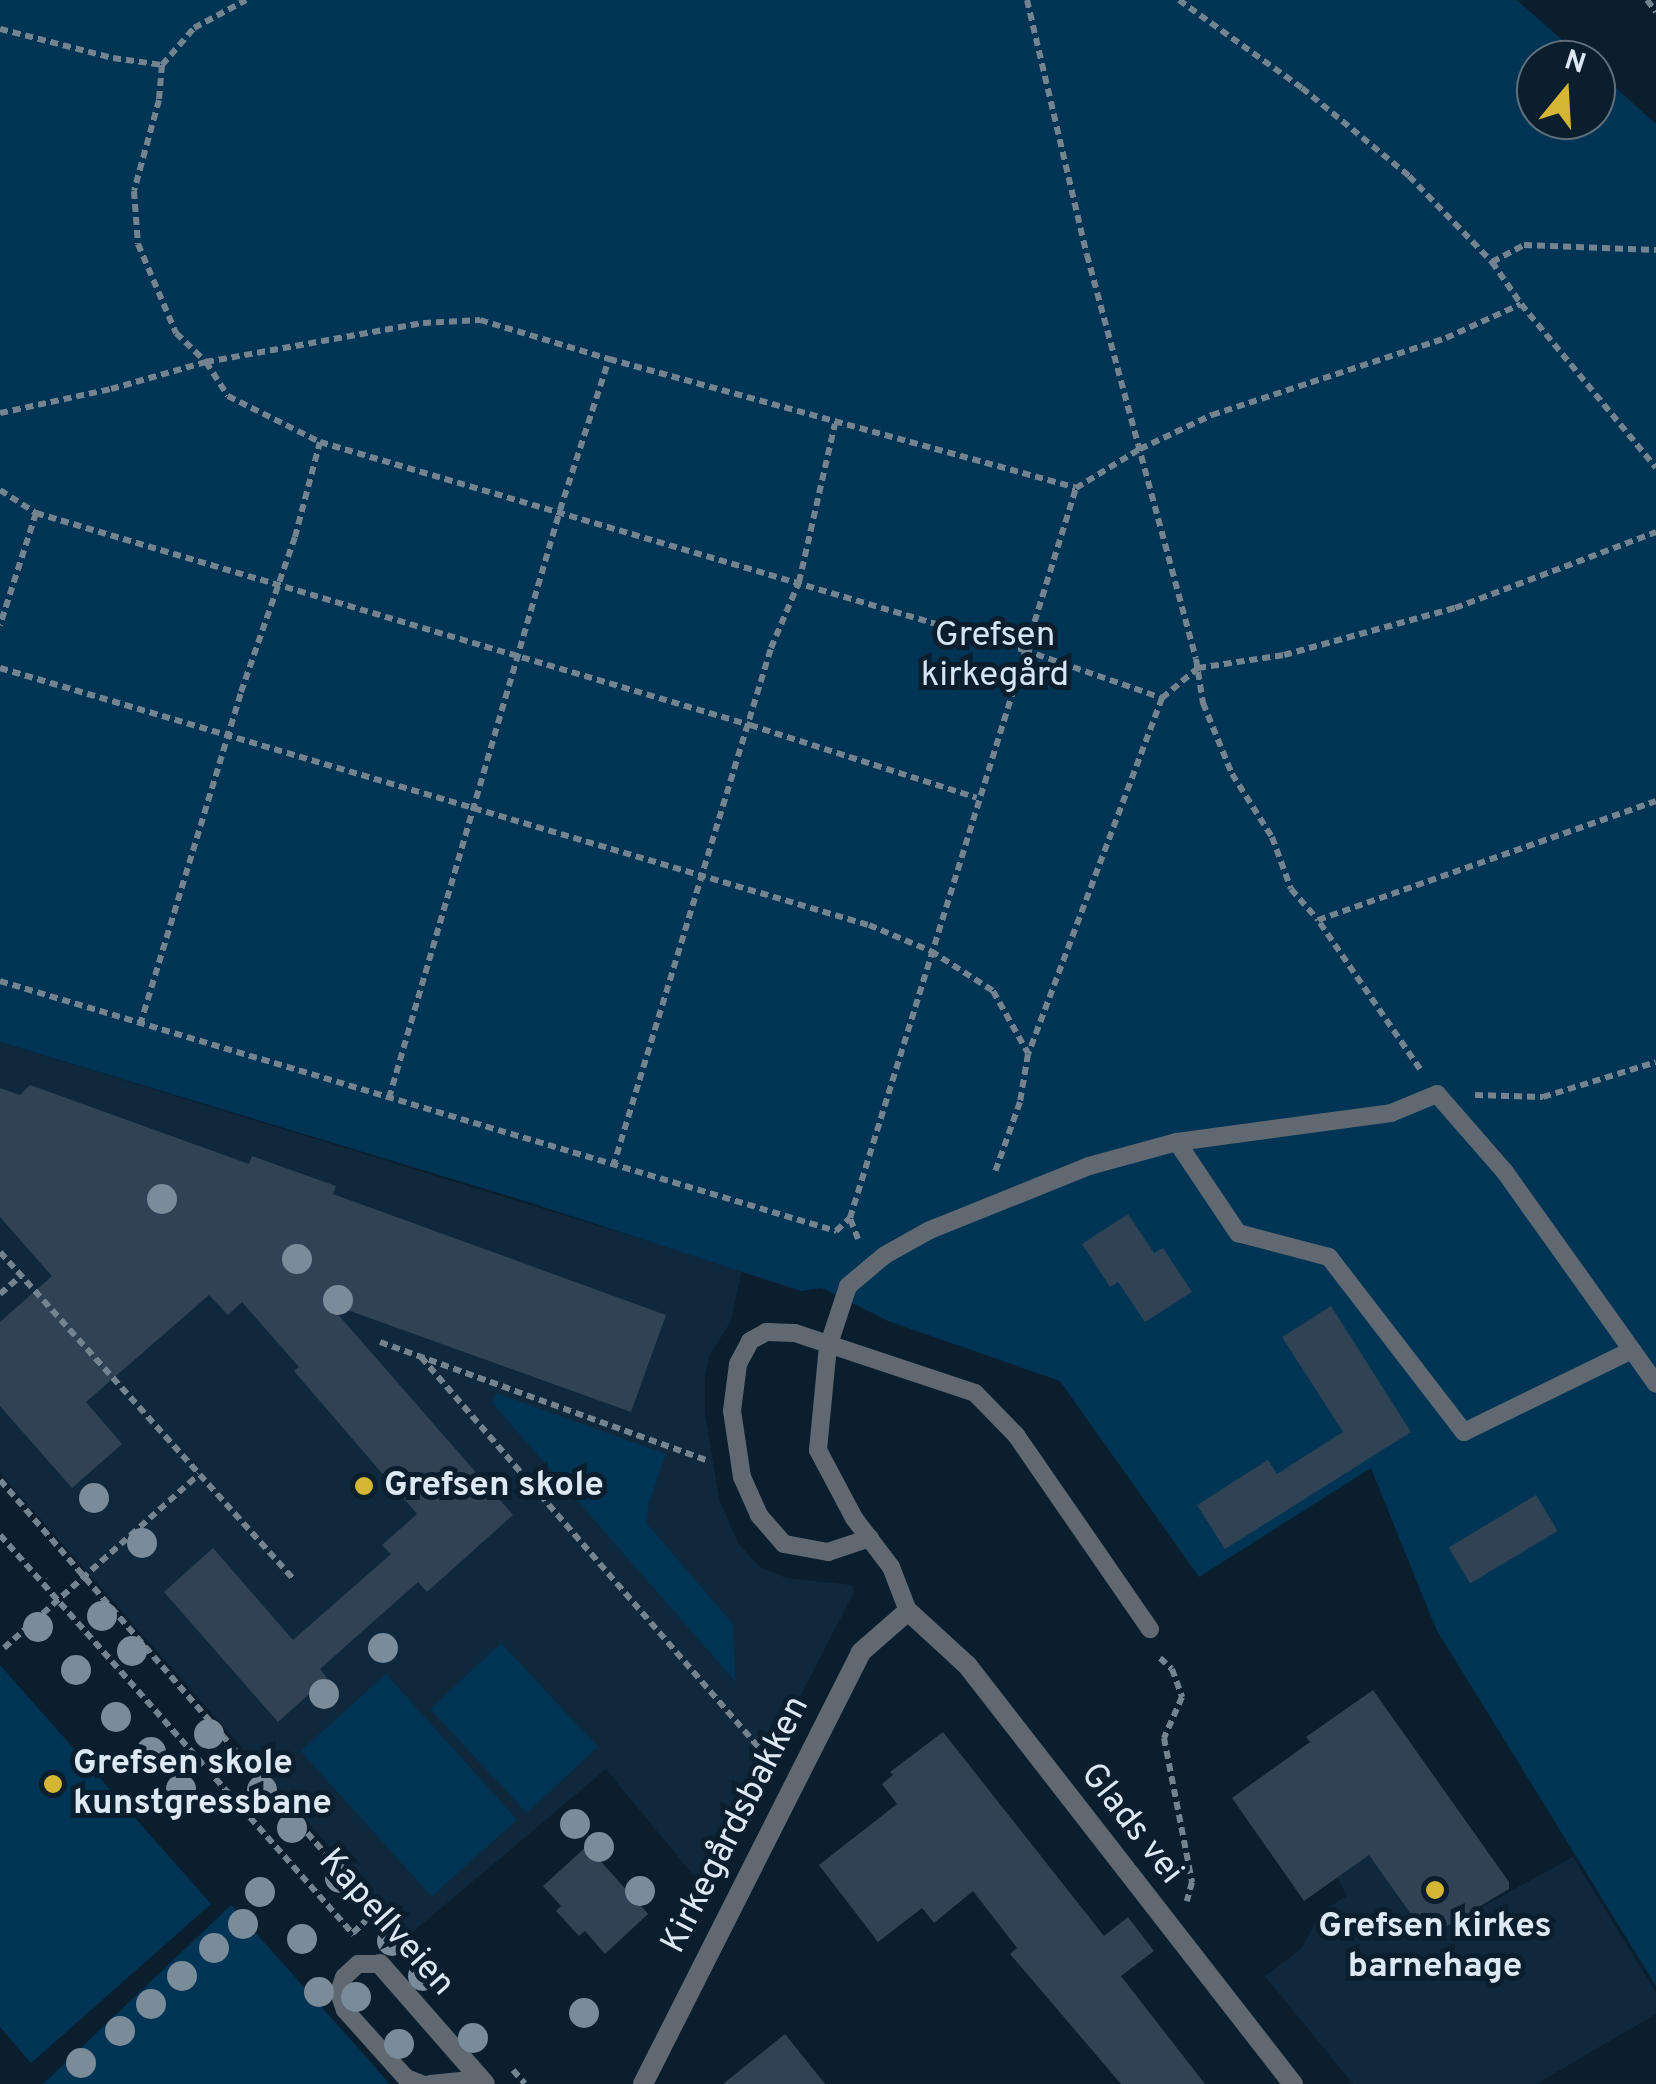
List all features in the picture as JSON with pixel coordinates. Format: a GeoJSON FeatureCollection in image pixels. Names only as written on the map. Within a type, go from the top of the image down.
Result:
{"type":"FeatureCollection","features":[{"type":"Feature","properties":{"kind":"street","name":"Glads vei"},"geometry":{"type":"LineString","coordinates":[[908,1612],[966,1665],[1293,2084]]}},
{"type":"Feature","properties":{"kind":"street","name":"Kirkegårdsbakken"},"geometry":{"type":"LineString","coordinates":[[642,2084],[861,1652],[908,1612]]}},
{"type":"Feature","properties":{"kind":"street","name":"Kapellveien"},"geometry":{"type":"LineString","coordinates":[[380,1964],[483,2082]]}},
{"type":"Feature","properties":{"kind":"lane"},"geometry":{"type":"LineString","coordinates":[[908,1612],[891,1567],[818,1450],[828,1347],[848,1286],[930,1230],[1089,1166],[1177,1142],[1391,1113],[1438,1094],[1506,1172],[1656,1384]]}},
{"type":"Feature","properties":{"kind":"lane"},"geometry":{"type":"LineString","coordinates":[[1177,1142],[1238,1233],[1329,1256],[1464,1432],[1632,1350]]}},
{"type":"Feature","properties":{"kind":"lane"},"geometry":{"type":"LineString","coordinates":[[870,1538],[828,1552],[784,1544],[759,1515],[742,1477],[732,1411],[738,1364],[750,1341],[766,1332],[795,1332],[828,1347],[904,1366],[975,1392],[1016,1435],[1150,1630]]}},
{"type":"Feature","properties":{"kind":"lane"},"geometry":{"type":"LineString","coordinates":[[380,1964],[358,1964],[344,1976],[339,1992],[345,2010],[406,2078],[422,2084]]}},
{"type":"Feature","properties":{"kind":"lane"},"geometry":{"type":"LineString","coordinates":[[430,2084],[483,2082]]}},
{"type":"Feature","properties":{"kind":"path"},"geometry":{"type":"LineString","coordinates":[[246,0],[194,28],[162,65],[159,100],[134,191],[138,244],[176,333],[206,362],[228,396],[320,442],[1024,650],[1162,698]]}},
{"type":"Feature","properties":{"kind":"path"},"geometry":{"type":"LineString","coordinates":[[1027,0],[1041,72],[1198,668],[1202,703],[1232,774],[1272,837],[1291,889],[1318,920],[1438,1094],[1543,1097],[1656,1062]]}},
{"type":"Feature","properties":{"kind":"path"},"geometry":{"type":"LineString","coordinates":[[1179,0],[1302,88],[1409,176],[1492,262],[1521,304],[1656,468]]}},
{"type":"Feature","properties":{"kind":"path"},"geometry":{"type":"LineString","coordinates":[[1647,0],[1656,12]]}},
{"type":"Feature","properties":{"kind":"path"},"geometry":{"type":"LineString","coordinates":[[0,30],[113,58],[162,65]]}},
{"type":"Feature","properties":{"kind":"path"},"geometry":{"type":"LineString","coordinates":[[1492,262],[1524,245],[1656,250]]}},
{"type":"Feature","properties":{"kind":"path"},"geometry":{"type":"LineString","coordinates":[[0,982],[613,1168],[836,1231],[850,1218],[1076,488],[1140,449],[1212,415],[1446,338],[1521,304]]}},
{"type":"Feature","properties":{"kind":"path"},"geometry":{"type":"LineString","coordinates":[[0,414],[206,362],[422,322],[480,320],[835,424],[1076,488]]}},
{"type":"Feature","properties":{"kind":"path"},"geometry":{"type":"LineString","coordinates":[[389,1098],[516,655],[609,358]]}},
{"type":"Feature","properties":{"kind":"path"},"geometry":{"type":"LineString","coordinates":[[613,1168],[771,648],[798,582],[835,424]]}},
{"type":"Feature","properties":{"kind":"path"},"geometry":{"type":"LineString","coordinates":[[140,1025],[228,734],[295,537],[320,442]]}},
{"type":"Feature","properties":{"kind":"path"},"geometry":{"type":"LineString","coordinates":[[0,490],[36,513],[750,725],[978,798]]}},
{"type":"Feature","properties":{"kind":"path"},"geometry":{"type":"LineString","coordinates":[[0,624],[36,513]]}},
{"type":"Feature","properties":{"kind":"path"},"geometry":{"type":"LineString","coordinates":[[997,1159],[1020,1102],[1028,1054],[1162,698],[1198,668],[1284,654],[1455,608],[1656,532]]}},
{"type":"Feature","properties":{"kind":"path"},"geometry":{"type":"LineString","coordinates":[[0,668],[869,925],[931,951],[993,992],[1028,1054]]}},
{"type":"Feature","properties":{"kind":"path"},"geometry":{"type":"LineString","coordinates":[[1318,920],[1656,802]]}},
{"type":"Feature","properties":{"kind":"path"},"geometry":{"type":"LineString","coordinates":[[850,1218],[871,1267]]}},
{"type":"Feature","properties":{"kind":"path"},"geometry":{"type":"LineString","coordinates":[[0,1252],[293,1578]]}},
{"type":"Feature","properties":{"kind":"path"},"geometry":{"type":"LineString","coordinates":[[0,1294],[21,1276]]}},
{"type":"Feature","properties":{"kind":"path"},"geometry":{"type":"LineString","coordinates":[[380,1342],[719,1465]]}},
{"type":"Feature","properties":{"kind":"path"},"geometry":{"type":"LineString","coordinates":[[421,1357],[774,1765]]}},
{"type":"Feature","properties":{"kind":"path"},"geometry":{"type":"LineString","coordinates":[[4,1648],[199,1474]]}},
{"type":"Feature","properties":{"kind":"path"},"geometry":{"type":"LineString","coordinates":[[0,1480],[400,1940]]}},
{"type":"Feature","properties":{"kind":"path","name":"Kapellveien"},"geometry":{"type":"LineString","coordinates":[[0,1535],[380,1964]]}},
{"type":"Feature","properties":{"kind":"path"},"geometry":{"type":"LineString","coordinates":[[1150,1630],[1156,1654],[1172,1669],[1182,1697],[1164,1738],[1192,1882],[1186,1904],[1166,1924]]}},
{"type":"Feature","properties":{"kind":"path"},"geometry":{"type":"LineString","coordinates":[[352,1933],[375,1912]]}},
{"type":"Feature","properties":{"kind":"path"},"geometry":{"type":"LineString","coordinates":[[500,2055],[526,2084]]}},
{"type":"Feature","properties":{"kind":"shaded area","name":"Grefsen skole"},"geometry":{"type":"Polygon","coordinates":[[[0,1042],[742,1270],[731,1321],[710,1354],[705,1375],[705,1413],[719,1499],[738,1543],[760,1567],[786,1578],[852,1585],[854,1592],[702,1886],[606,1769],[408,1936],[0,1473],[0,1042]]]}},
{"type":"Feature","properties":{"kind":"shaded area"},"geometry":{"type":"Polygon","coordinates":[[[1383,1845],[1418,1924],[1432,1915],[1442,1929],[1573,1857],[1656,1993],[1656,2014],[1536,2084],[1353,2084],[1265,1976],[1301,1949],[1322,1911],[1347,1896],[1337,1877],[1383,1845]]]}},
{"type":"Feature","properties":{"kind":"green space","name":"Grefsen kirkegård"},"geometry":{"type":"Polygon","coordinates":[[[0,0],[1517,0],[1562,40],[1516,40],[1516,140],[1616,140],[1616,88],[1656,124],[1656,1986],[1436,1629],[1371,1468],[1199,1577],[1060,1381],[888,1321],[822,1288],[801,1291],[525,1201],[0,1042],[0,0]]]}},
{"type":"Feature","properties":{"kind":"green space"},"geometry":{"type":"Polygon","coordinates":[[[496,1393],[666,1454],[648,1506],[647,1524],[733,1624],[735,1681],[492,1403],[496,1393]]]}},
{"type":"Feature","properties":{"kind":"green space"},"geometry":{"type":"Polygon","coordinates":[[[501,1643],[598,1747],[527,1813],[430,1709],[501,1643]]]}},
{"type":"Feature","properties":{"kind":"green space","name":"Grefsen skole kunstgressbane"},"geometry":{"type":"Polygon","coordinates":[[[0,1665],[211,1904],[31,2063],[0,2027],[0,1665]]]}},
{"type":"Feature","properties":{"kind":"green space"},"geometry":{"type":"Polygon","coordinates":[[[386,1674],[517,1820],[432,1897],[301,1751],[386,1674]]]}},
{"type":"Feature","properties":{"kind":"green space"},"geometry":{"type":"Polygon","coordinates":[[[231,1905],[390,2084],[43,2084],[231,1905]]]}},
{"type":"Feature","properties":{"kind":"building"},"geometry":{"type":"Polygon","coordinates":[[[30,1085],[249,1164],[252,1156],[336,1186],[333,1194],[666,1315],[631,1412],[328,1303],[513,1515],[427,1592],[418,1582],[320,1669],[327,1678],[278,1722],[164,1592],[213,1548],[293,1640],[391,1554],[382,1545],[417,1514],[294,1371],[299,1367],[242,1302],[228,1315],[209,1295],[86,1402],[122,1444],[72,1488],[0,1406],[0,1322],[52,1276],[0,1217],[0,1088],[20,1095],[30,1085]]]}},
{"type":"Feature","properties":{"kind":"building"},"geometry":{"type":"Polygon","coordinates":[[[1128,1214],[1154,1253],[1163,1248],[1192,1292],[1145,1322],[1118,1282],[1110,1287],[1082,1244],[1128,1214]]]}},
{"type":"Feature","properties":{"kind":"building"},"geometry":{"type":"Polygon","coordinates":[[[1331,1306],[1411,1432],[1225,1549],[1197,1505],[1268,1460],[1277,1474],[1343,1432],[1282,1337],[1331,1306]]]}},
{"type":"Feature","properties":{"kind":"building"},"geometry":{"type":"Polygon","coordinates":[[[1536,1495],[1558,1531],[1470,1584],[1449,1548],[1536,1495]]]}},
{"type":"Feature","properties":{"kind":"building"},"geometry":{"type":"Polygon","coordinates":[[[1373,1690],[1509,1882],[1509,1889],[1442,1929],[1432,1915],[1418,1924],[1369,1855],[1304,1901],[1232,1798],[1310,1742],[1306,1737],[1373,1690]]]}},
{"type":"Feature","properties":{"kind":"building"},"geometry":{"type":"Polygon","coordinates":[[[943,1732],[1104,1936],[1128,1917],[1154,1951],[1121,1976],[1205,2084],[1121,2084],[1010,1954],[1017,1948],[973,1891],[934,1923],[922,1908],[878,1942],[819,1865],[897,1804],[882,1784],[893,1775],[890,1772],[943,1732]]]}},
{"type":"Feature","properties":{"kind":"building"},"geometry":{"type":"Polygon","coordinates":[[[587,1846],[648,1914],[605,1954],[585,1931],[579,1936],[556,1911],[561,1906],[543,1886],[587,1846]]]}},
{"type":"Feature","properties":{"kind":"building"},"geometry":{"type":"Polygon","coordinates":[[[785,2034],[825,2084],[723,2084],[785,2034]]]}},
{"type":"Feature","properties":{"kind":"place","name":"Grefsen skole"},"geometry":{"type":"Point","coordinates":[364,1486]}},
{"type":"Feature","properties":{"kind":"place","name":"Grefsen skole kunstgressbane"},"geometry":{"type":"Point","coordinates":[53,1784]}},
{"type":"Feature","properties":{"kind":"place","name":"Grefsen kirkes barnehage"},"geometry":{"type":"Point","coordinates":[1435,1890]}}]}
